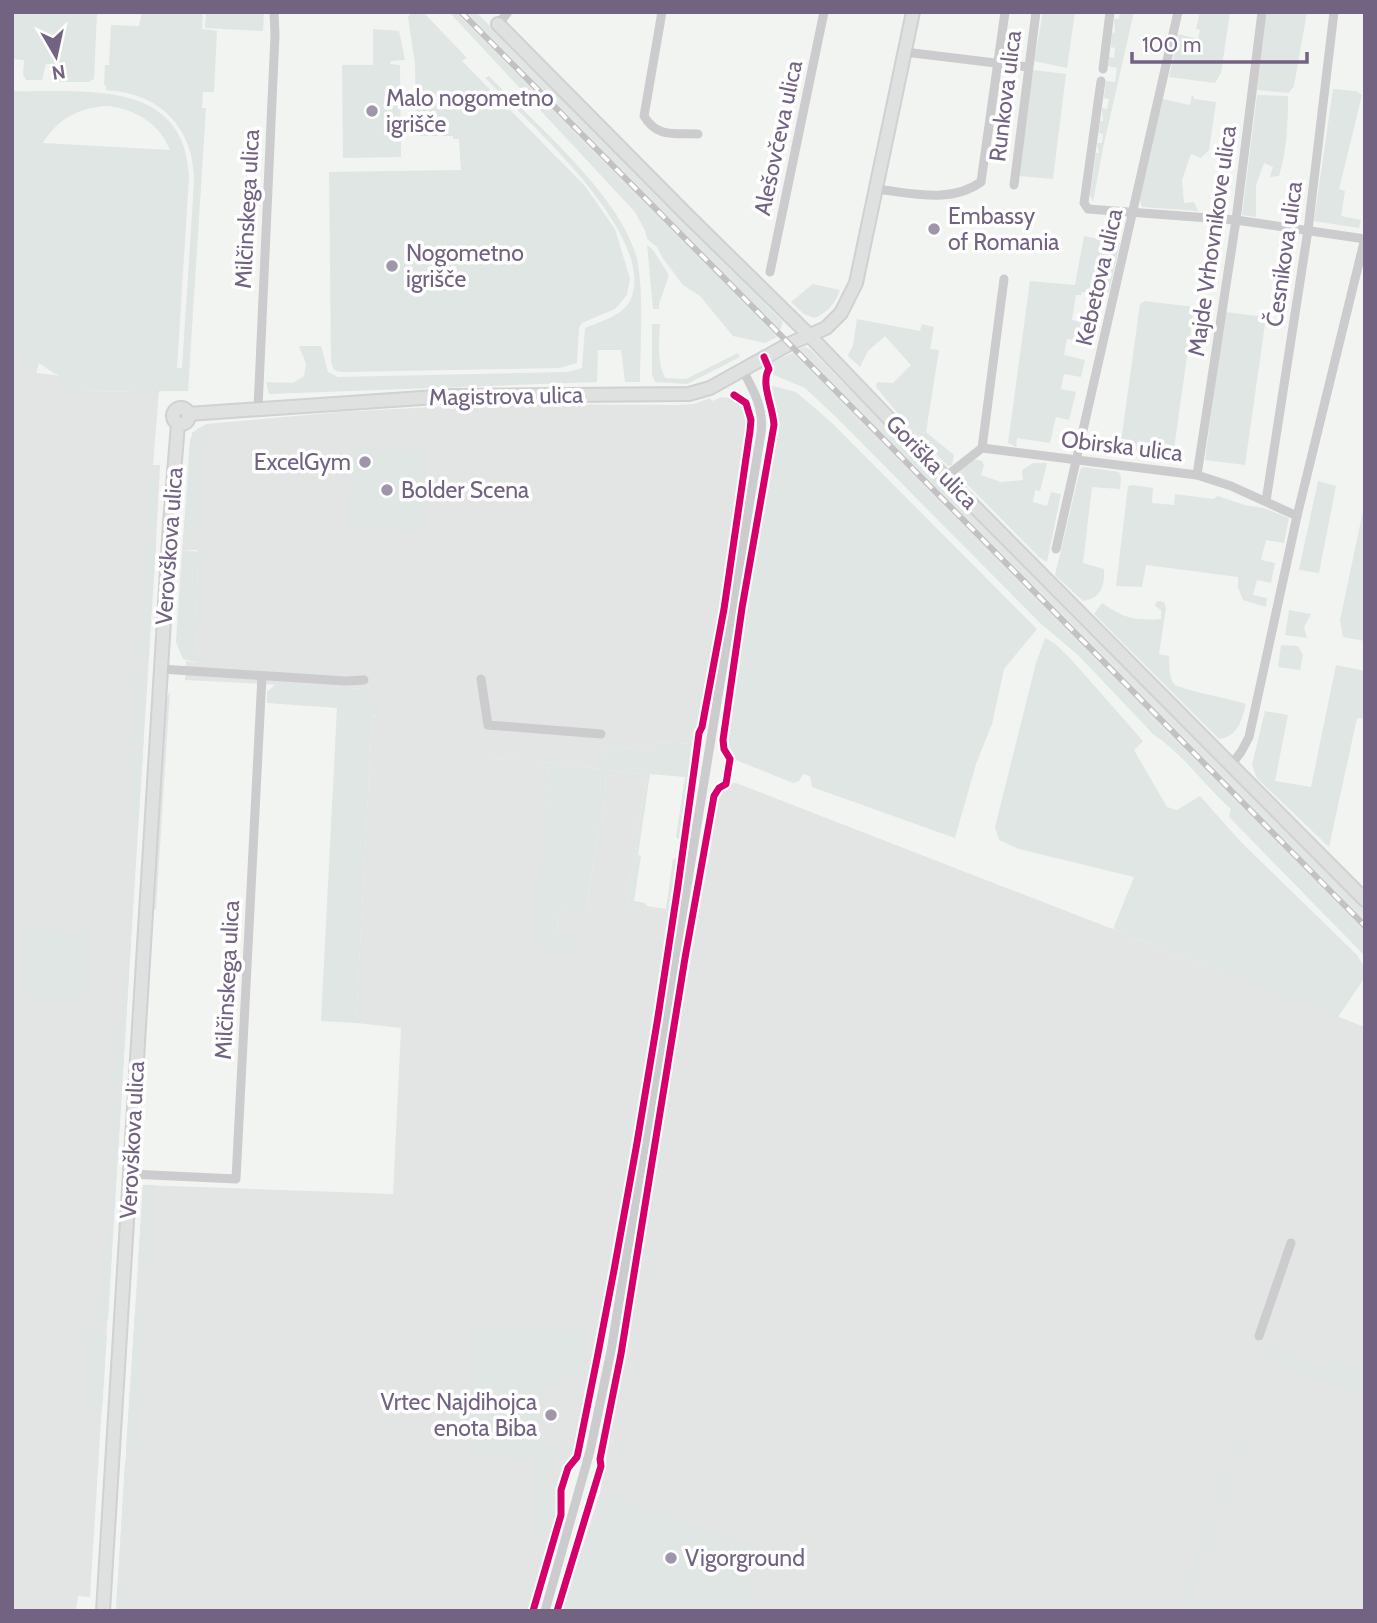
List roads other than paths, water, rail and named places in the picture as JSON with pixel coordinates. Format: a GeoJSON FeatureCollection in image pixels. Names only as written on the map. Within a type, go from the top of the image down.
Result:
{"type":"FeatureCollection","features":[{"type":"Feature","properties":{"kind":"street","name":"Milčinskega ulica"},"geometry":{"type":"LineString","coordinates":[[258,408],[275,46],[274,12]]}},
{"type":"Feature","properties":{"kind":"street"},"geometry":{"type":"LineString","coordinates":[[498,24],[508,12]]}},
{"type":"Feature","properties":{"kind":"street"},"geometry":{"type":"LineString","coordinates":[[662,12],[644,116],[651,128],[661,132],[698,134]]}},
{"type":"Feature","properties":{"kind":"street","name":"Alešovčeva ulica"},"geometry":{"type":"LineString","coordinates":[[770,272],[824,12]]}},
{"type":"Feature","properties":{"kind":"street","name":"Magistrova ulica"},"geometry":{"type":"LineString","coordinates":[[178,424],[173,417],[176,410],[183,409],[188,414],[500,394],[678,395],[710,388],[789,344],[827,327],[841,313],[851,296],[913,12]]}},
{"type":"Feature","properties":{"kind":"street"},"geometry":{"type":"LineString","coordinates":[[876,189],[923,196],[953,194],[969,190],[981,182],[1004,12]]}},
{"type":"Feature","properties":{"kind":"street","name":"Runkova ulica"},"geometry":{"type":"LineString","coordinates":[[1014,185],[1036,12]]}},
{"type":"Feature","properties":{"kind":"street"},"geometry":{"type":"LineString","coordinates":[[1102,69],[1111,12]]}},
{"type":"Feature","properties":{"kind":"street","name":"Kebetova ulica"},"geometry":{"type":"LineString","coordinates":[[1056,550],[1074,460],[1178,12]]}},
{"type":"Feature","properties":{"kind":"street","name":"Majde Vrhovnikove ulica"},"geometry":{"type":"LineString","coordinates":[[1197,475],[1236,220],[1262,12]]}},
{"type":"Feature","properties":{"kind":"street","name":"Česnikova ulica"},"geometry":{"type":"LineString","coordinates":[[1266,501],[1308,230],[1334,12]]}},
{"type":"Feature","properties":{"kind":"street","name":"Goriška ulica"},"geometry":{"type":"LineString","coordinates":[[498,24],[810,336],[945,477],[1365,900]]}},
{"type":"Feature","properties":{"kind":"street"},"geometry":{"type":"LineString","coordinates":[[905,52],[1028,67]]}},
{"type":"Feature","properties":{"kind":"street"},"geometry":{"type":"LineString","coordinates":[[1101,81],[1084,203],[1086,208],[1133,214],[1236,220],[1365,238],[1297,516],[1249,737],[1231,765]]}},
{"type":"Feature","properties":{"kind":"street"},"geometry":{"type":"LineString","coordinates":[[945,477],[982,448],[1004,279]]}},
{"type":"Feature","properties":{"kind":"street"},"geometry":{"type":"LineString","coordinates":[[545,1611],[590,1451],[612,1343],[763,422],[759,403],[742,369]]}},
{"type":"Feature","properties":{"kind":"street","name":"Verovškova ulica"},"geometry":{"type":"LineString","coordinates":[[103,1611],[178,424]]}},
{"type":"Feature","properties":{"kind":"street","name":"Obirska ulica"},"geometry":{"type":"LineString","coordinates":[[982,448],[1197,475],[1266,501],[1297,516]]}},
{"type":"Feature","properties":{"kind":"street"},"geometry":{"type":"LineString","coordinates":[[161,669],[262,677],[365,680]]}},
{"type":"Feature","properties":{"kind":"street","name":"Milčinskega ulica"},"geometry":{"type":"LineString","coordinates":[[130,1174],[236,1179],[262,677]]}},
{"type":"Feature","properties":{"kind":"street"},"geometry":{"type":"LineString","coordinates":[[481,679],[488,724],[601,734]]}},
{"type":"Feature","properties":{"kind":"street"},"geometry":{"type":"LineString","coordinates":[[1259,1336],[1291,1243]]}},
{"type":"Feature","properties":{"kind":"railway"},"geometry":{"type":"LineString","coordinates":[[461,12],[1365,926]]}},
{"type":"Feature","properties":{"kind":"place","name":"Malo nogometno igrišče"},"geometry":{"type":"Point","coordinates":[372,111]}},
{"type":"Feature","properties":{"kind":"place","name":"Embassy of Romania"},"geometry":{"type":"Point","coordinates":[934,229]}},
{"type":"Feature","properties":{"kind":"place","name":"Nogometno igrišče"},"geometry":{"type":"Point","coordinates":[392,266]}},
{"type":"Feature","properties":{"kind":"place","name":"ExcelGym"},"geometry":{"type":"Point","coordinates":[365,462]}},
{"type":"Feature","properties":{"kind":"place","name":"Bolder Scena"},"geometry":{"type":"Point","coordinates":[387,490]}},
{"type":"Feature","properties":{"kind":"place","name":"Vrtec Najdihojca enota Biba"},"geometry":{"type":"Point","coordinates":[551,1415]}},
{"type":"Feature","properties":{"kind":"place","name":"Vigorground"},"geometry":{"type":"Point","coordinates":[671,1558]}}]}
